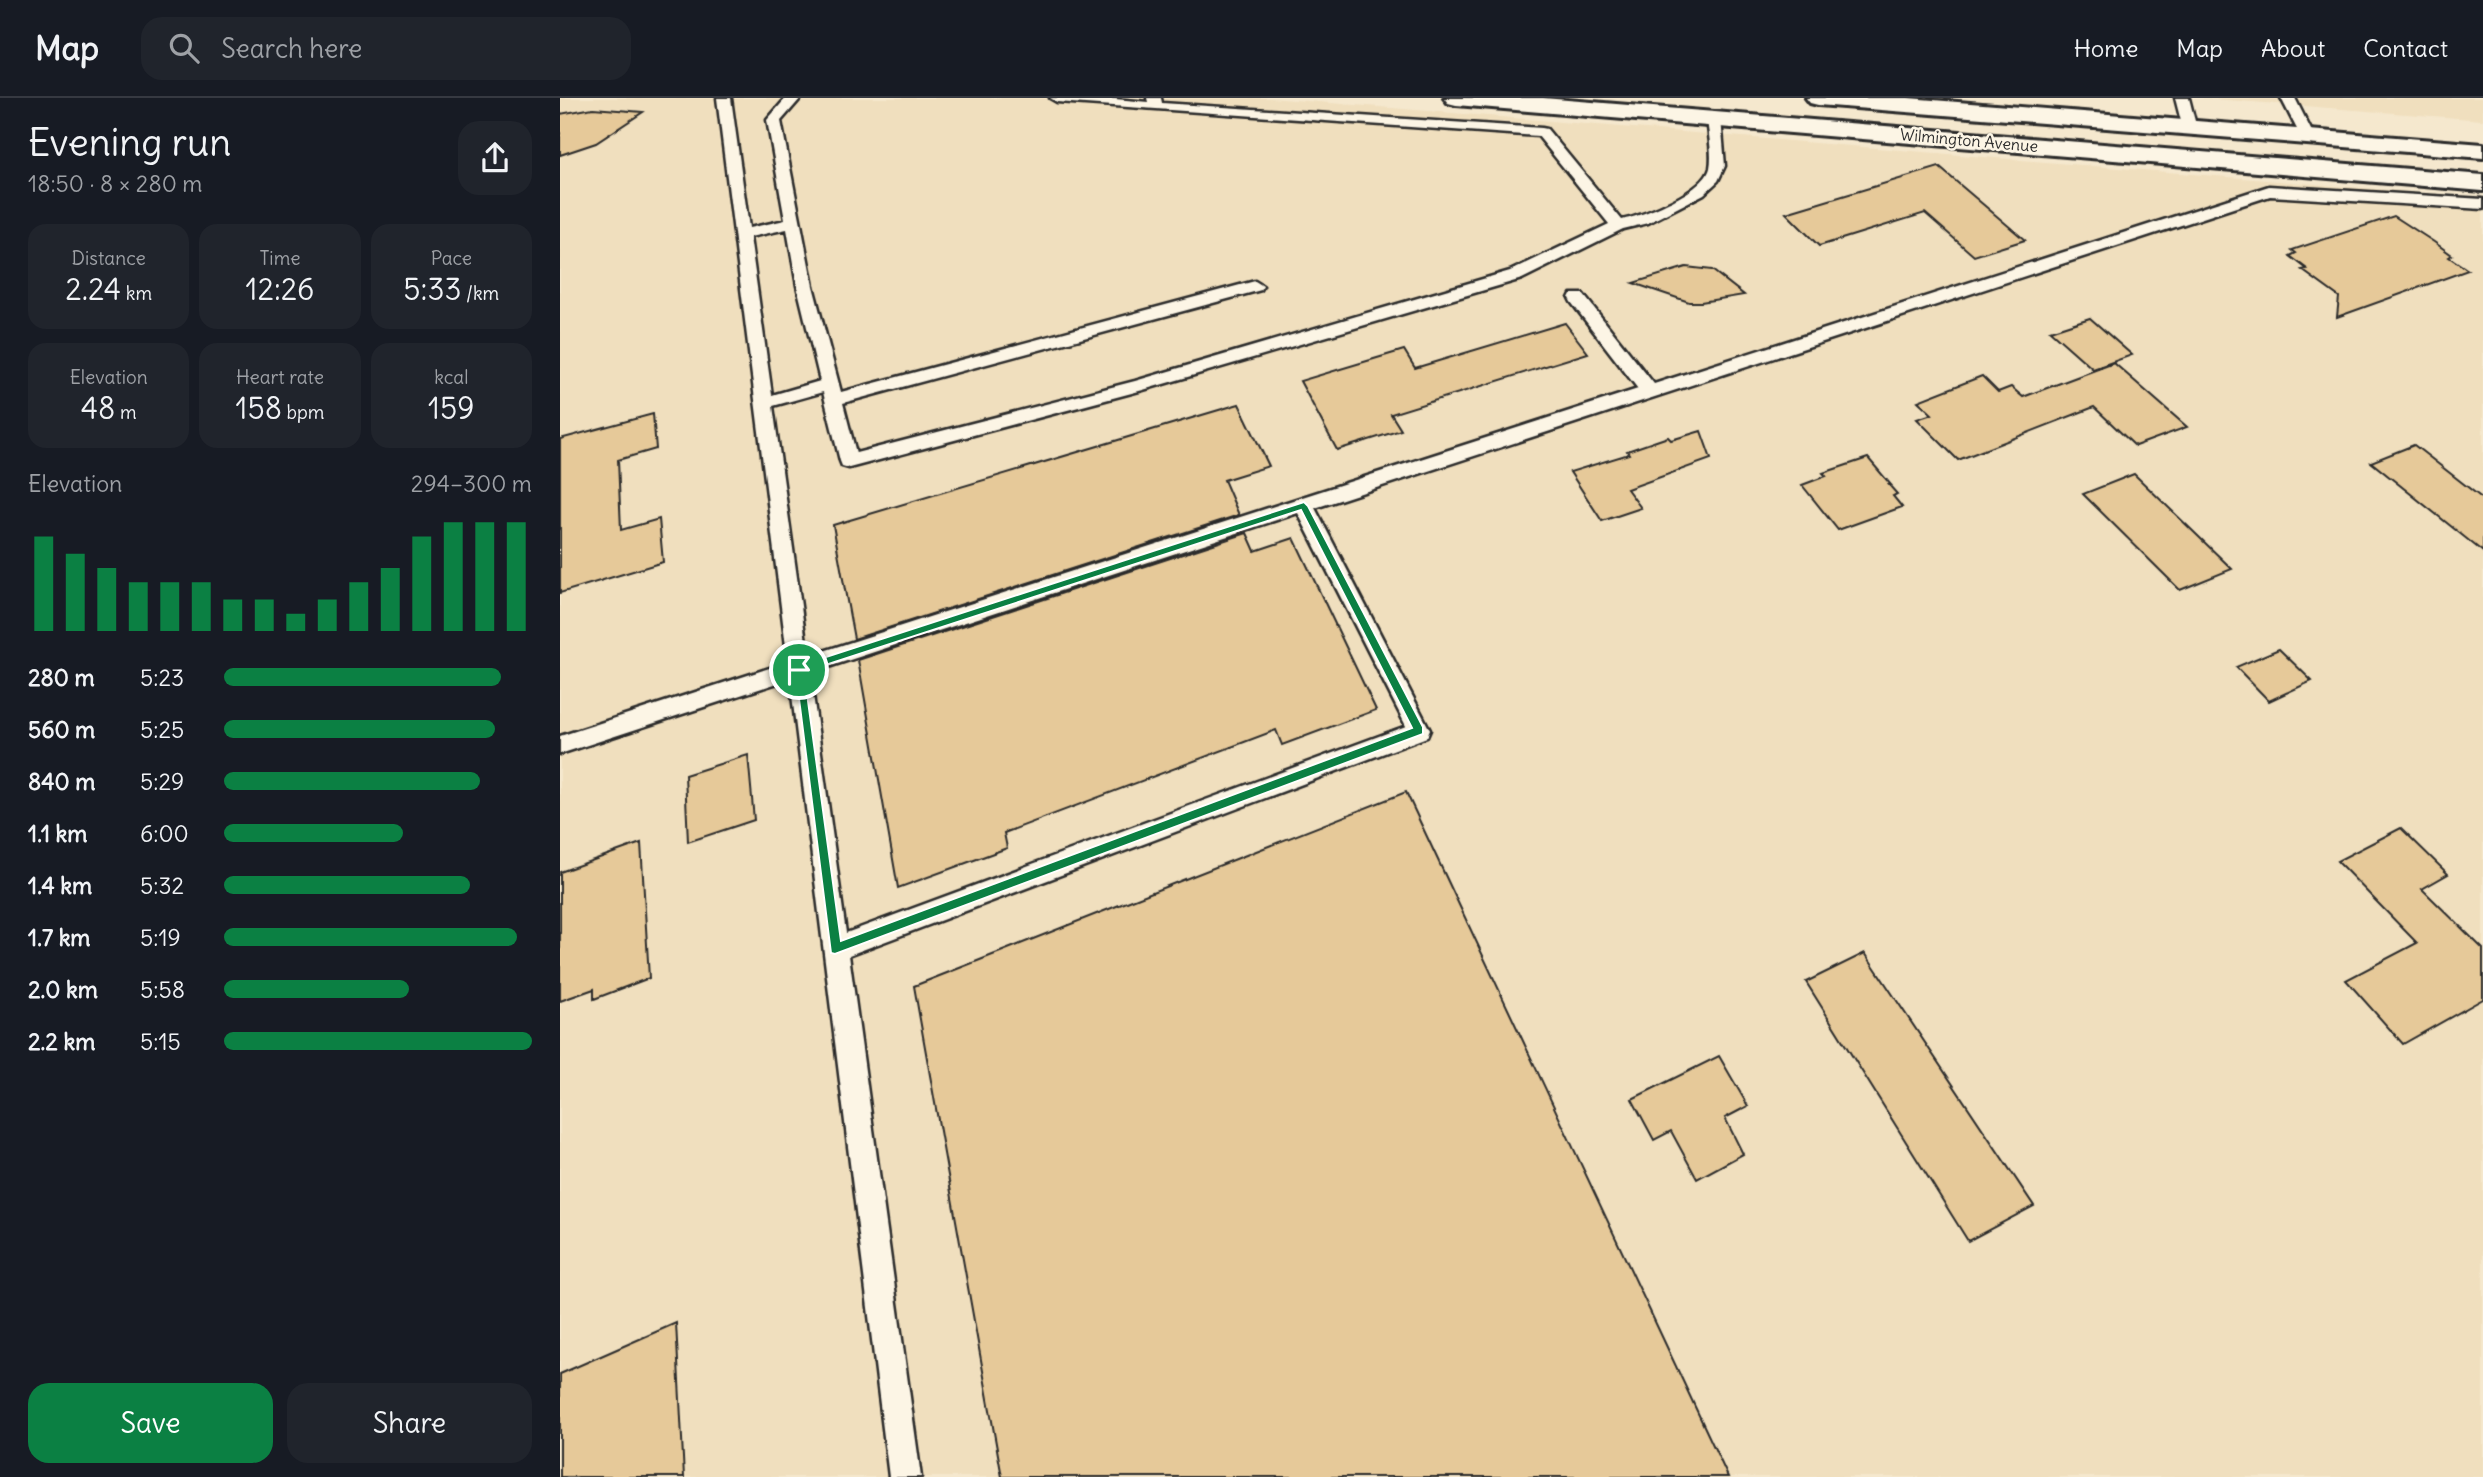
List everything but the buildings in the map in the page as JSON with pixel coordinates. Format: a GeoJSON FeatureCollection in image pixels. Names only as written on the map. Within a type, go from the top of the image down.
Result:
{"type":"FeatureCollection","features":[{"type":"Feature","properties":{"kind":"main road","name":"Wilmington Avenue"},"geometry":{"type":"LineString","coordinates":[[1455,98],[1714,108],[2483,183]]}},
{"type":"Feature","properties":{"kind":"main road","name":"Wilmington Avenue"},"geometry":{"type":"LineString","coordinates":[[1818,98],[2483,151]]}},
{"type":"Feature","properties":{"kind":"lane"},"geometry":{"type":"LineString","coordinates":[[724,98],[905,1477]]}},
{"type":"Feature","properties":{"kind":"lane"},"geometry":{"type":"LineString","coordinates":[[794,98],[774,120],[805,286],[849,461],[1138,386],[1516,275],[1618,225],[1642,220],[1699,191],[1713,178],[1718,166],[1714,108]]}},
{"type":"Feature","properties":{"kind":"lane"},"geometry":{"type":"LineString","coordinates":[[1057,98],[1155,102],[1542,132],[1618,225]]}},
{"type":"Feature","properties":{"kind":"lane"},"geometry":{"type":"LineString","coordinates":[[2182,98],[2190,129]]}},
{"type":"Feature","properties":{"kind":"lane"},"geometry":{"type":"LineString","coordinates":[[2288,98],[2308,138]]}},
{"type":"Feature","properties":{"kind":"lane"},"geometry":{"type":"LineString","coordinates":[[560,745],[799,670],[2269,191],[2483,204]]}},
{"type":"Feature","properties":{"kind":"lane"},"geometry":{"type":"LineString","coordinates":[[742,234],[794,223]]}},
{"type":"Feature","properties":{"kind":"lane"},"geometry":{"type":"LineString","coordinates":[[764,403],[832,392],[1255,286]]}},
{"type":"Feature","properties":{"kind":"lane"},"geometry":{"type":"LineString","coordinates":[[1577,298],[1651,393]]}},
{"type":"Feature","properties":{"kind":"lane"},"geometry":{"type":"LineString","coordinates":[[835,948],[1419,730],[1304,506]]}},
{"type":"Feature","properties":{"kind":"shaded area"},"geometry":{"type":"Polygon","coordinates":[[[560,98],[1270,98],[2483,198],[2483,1477],[560,1477],[560,98]]]}},
{"type":"Feature","properties":{"kind":"shaded area"},"geometry":{"type":"Polygon","coordinates":[[[2201,98],[2483,98],[2483,120],[2201,98]]]}},
{"type":"Feature","properties":{"kind":"route"},"geometry":{"type":"LineString","coordinates":[[1304,506],[1419,730],[835,948],[799,670],[1304,506]]}}]}
